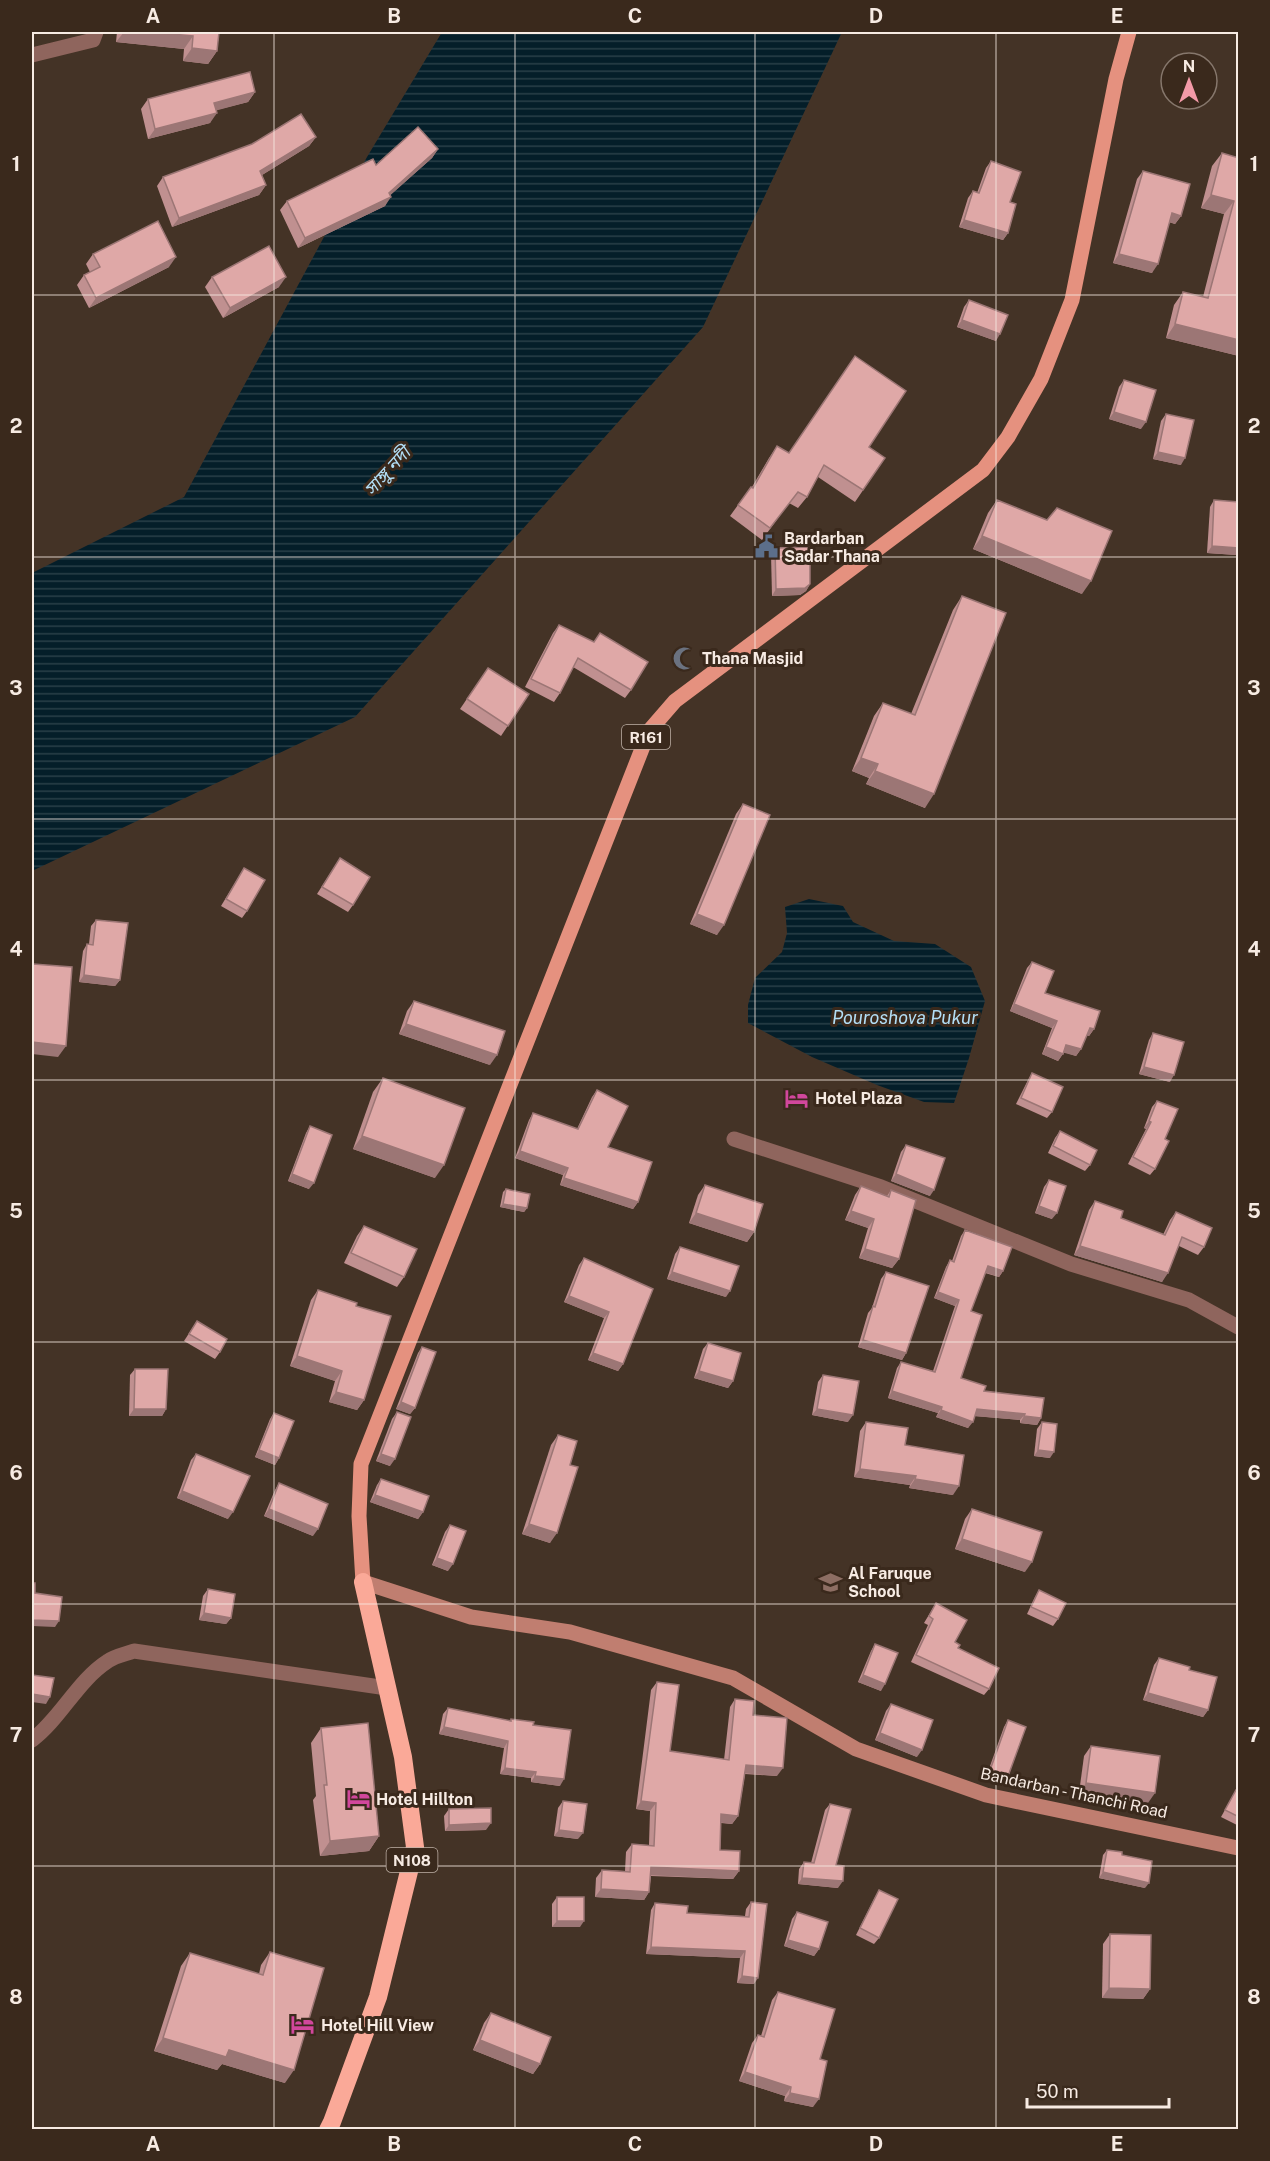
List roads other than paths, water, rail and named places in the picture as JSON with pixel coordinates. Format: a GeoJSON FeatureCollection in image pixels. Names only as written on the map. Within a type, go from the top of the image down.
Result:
{"type":"FeatureCollection","features":[{"type":"Feature","properties":{"kind":"highway","name":"N108"},"geometry":{"type":"LineString","coordinates":[[328,2130],[378,1997],[415,1847],[403,1757],[363,1582]]}},
{"type":"Feature","properties":{"kind":"main road","name":"R161"},"geometry":{"type":"LineString","coordinates":[[363,1582],[359,1516],[361,1464],[648,731],[675,701],[983,470],[1008,437],[1041,379],[1072,300],[1116,79],[1129,32]]}},
{"type":"Feature","properties":{"kind":"main road","name":"Bandarban - Thanchi Road"},"geometry":{"type":"LineString","coordinates":[[363,1582],[471,1617],[570,1632],[733,1678],[856,1749],[986,1795],[1239,1848]]}},
{"type":"Feature","properties":{"kind":"street"},"geometry":{"type":"LineString","coordinates":[[32,55],[93,40],[96,32]]}},
{"type":"Feature","properties":{"kind":"street"},"geometry":{"type":"LineString","coordinates":[[734,1139],[881,1187],[1071,1264],[1189,1300],[1239,1327]]}},
{"type":"Feature","properties":{"kind":"street"},"geometry":{"type":"LineString","coordinates":[[32,1740],[44,1731],[93,1673],[109,1660],[134,1651],[387,1688]]}},
{"type":"Feature","properties":{"kind":"water","name":"সাঙ্গু নদী"},"geometry":{"type":"Polygon","coordinates":[[[442,32],[842,32],[703,327],[355,717],[32,871],[32,573],[184,497],[367,157],[442,32]]]}},
{"type":"Feature","properties":{"kind":"water","name":"Pouroshova Pukur"},"geometry":{"type":"Polygon","coordinates":[[[809,899],[843,906],[853,922],[894,941],[935,944],[971,967],[985,1001],[954,1103],[924,1102],[877,1085],[812,1057],[748,1023],[748,1005],[755,978],[782,952],[787,933],[785,907],[809,899]]]}},
{"type":"Feature","properties":{"kind":"place","name":"Bardarban Sadar Thana"},"geometry":{"type":"Point","coordinates":[766,547]}},
{"type":"Feature","properties":{"kind":"place","name":"Thana Masjid"},"geometry":{"type":"Point","coordinates":[684,658]}},
{"type":"Feature","properties":{"kind":"place","name":"Hotel Plaza"},"geometry":{"type":"Point","coordinates":[797,1098]}},
{"type":"Feature","properties":{"kind":"place","name":"Al Faruque School"},"geometry":{"type":"Point","coordinates":[830,1582]}},
{"type":"Feature","properties":{"kind":"place","name":"Hotel Hillton"},"geometry":{"type":"Point","coordinates":[358,1799]}},
{"type":"Feature","properties":{"kind":"place","name":"Hotel Hill View"},"geometry":{"type":"Point","coordinates":[303,2025]}}]}
